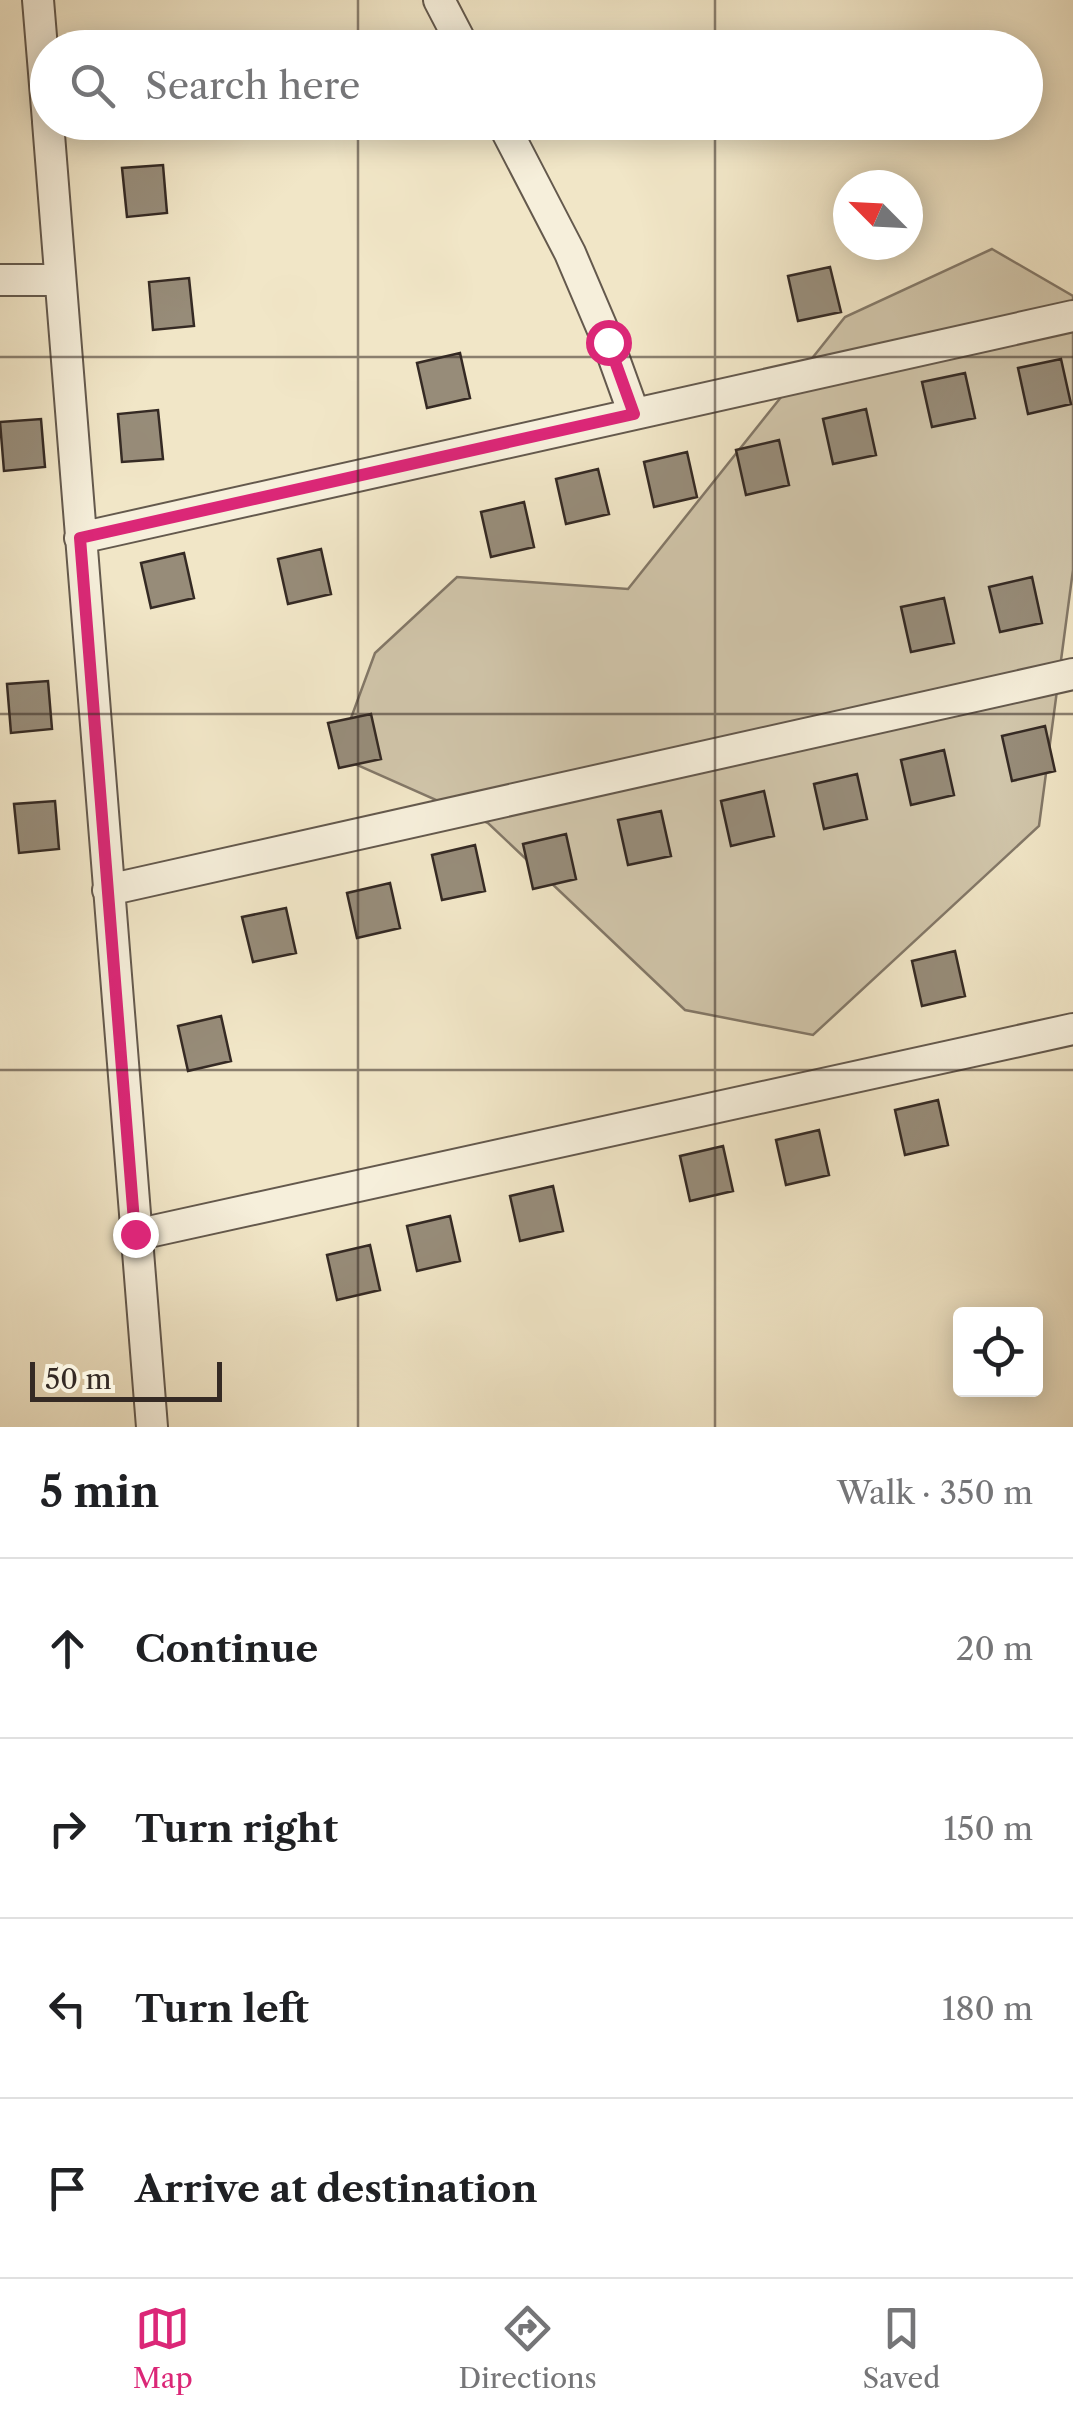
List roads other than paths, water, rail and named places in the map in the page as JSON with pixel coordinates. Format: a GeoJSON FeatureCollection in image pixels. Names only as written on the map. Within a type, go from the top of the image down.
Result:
{"type":"FeatureCollection","features":[{"type":"Feature","properties":{"kind":"street"},"geometry":{"type":"LineString","coordinates":[[38,0],[40,30]]}},
{"type":"Feature","properties":{"kind":"street"},"geometry":{"type":"LineString","coordinates":[[439,0],[455,30]]}},
{"type":"Feature","properties":{"kind":"street"},"geometry":{"type":"LineString","coordinates":[[49,140],[152,1427]]}},
{"type":"Feature","properties":{"kind":"street"},"geometry":{"type":"LineString","coordinates":[[511,140],[570,253],[634,414]]}},
{"type":"Feature","properties":{"kind":"street"},"geometry":{"type":"LineString","coordinates":[[0,280],[60,280]]}},
{"type":"Feature","properties":{"kind":"street"},"geometry":{"type":"LineString","coordinates":[[80,538],[1073,316]]}},
{"type":"Feature","properties":{"kind":"street"},"geometry":{"type":"LineString","coordinates":[[108,890],[1073,674]]}},
{"type":"Feature","properties":{"kind":"street"},"geometry":{"type":"LineString","coordinates":[[135,1234],[1073,1029]]}}]}
